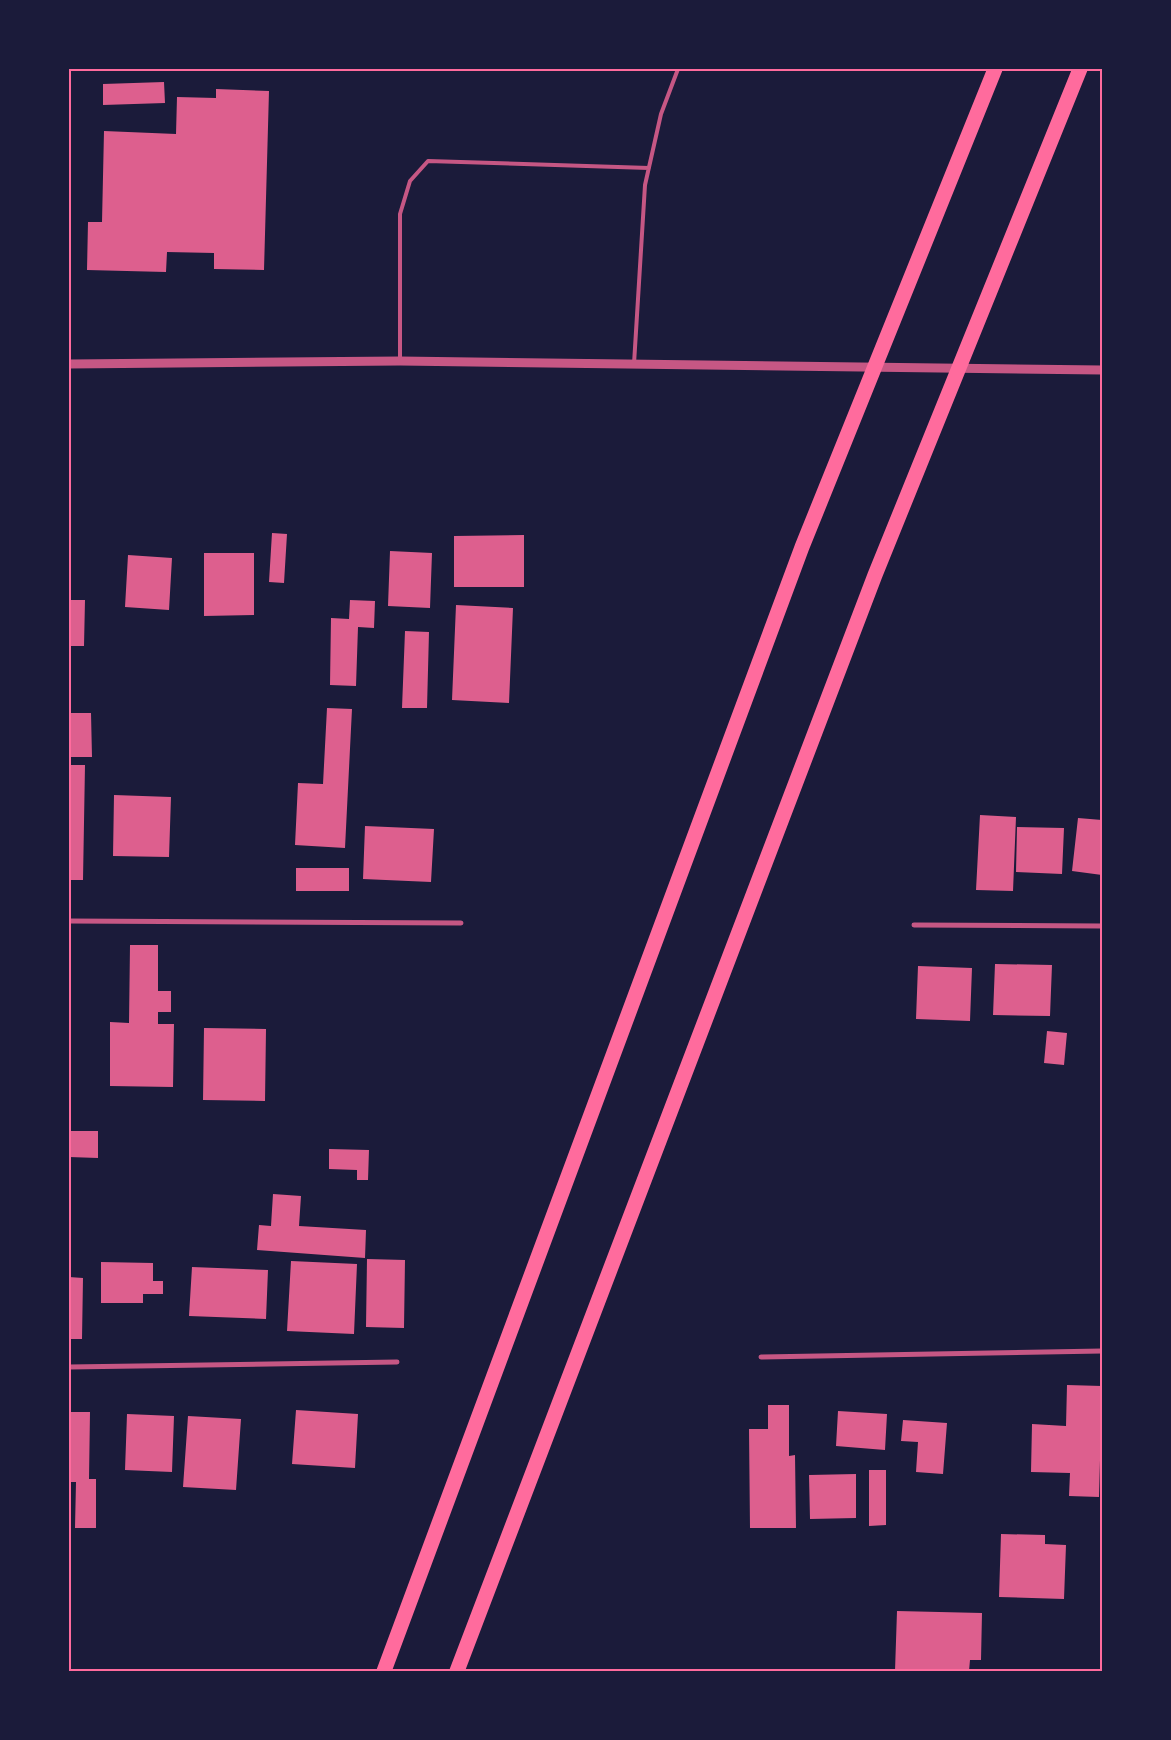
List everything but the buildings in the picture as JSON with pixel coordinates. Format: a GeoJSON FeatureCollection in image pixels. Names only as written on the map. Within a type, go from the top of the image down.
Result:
{"type":"FeatureCollection","features":[{"type":"Feature","properties":{"kind":"highway"},"geometry":{"type":"LineString","coordinates":[[384,1671],[802,547],[995,69]]}},
{"type":"Feature","properties":{"kind":"highway"},"geometry":{"type":"LineString","coordinates":[[457,1671],[875,575],[1080,69]]}},
{"type":"Feature","properties":{"kind":"street"},"geometry":{"type":"LineString","coordinates":[[69,364],[400,362],[1102,370]]}},
{"type":"Feature","properties":{"kind":"street"},"geometry":{"type":"LineString","coordinates":[[69,921],[461,923]]}},
{"type":"Feature","properties":{"kind":"street"},"geometry":{"type":"LineString","coordinates":[[914,925],[1102,926]]}},
{"type":"Feature","properties":{"kind":"street"},"geometry":{"type":"LineString","coordinates":[[761,1357],[1102,1352]]}},
{"type":"Feature","properties":{"kind":"street"},"geometry":{"type":"LineString","coordinates":[[69,1367],[397,1362]]}},
{"type":"Feature","properties":{"kind":"lane"},"geometry":{"type":"LineString","coordinates":[[634,364],[645,185],[661,114],[678,69]]}},
{"type":"Feature","properties":{"kind":"lane"},"geometry":{"type":"LineString","coordinates":[[400,362],[400,214],[410,181],[428,161],[649,168]]}}]}
